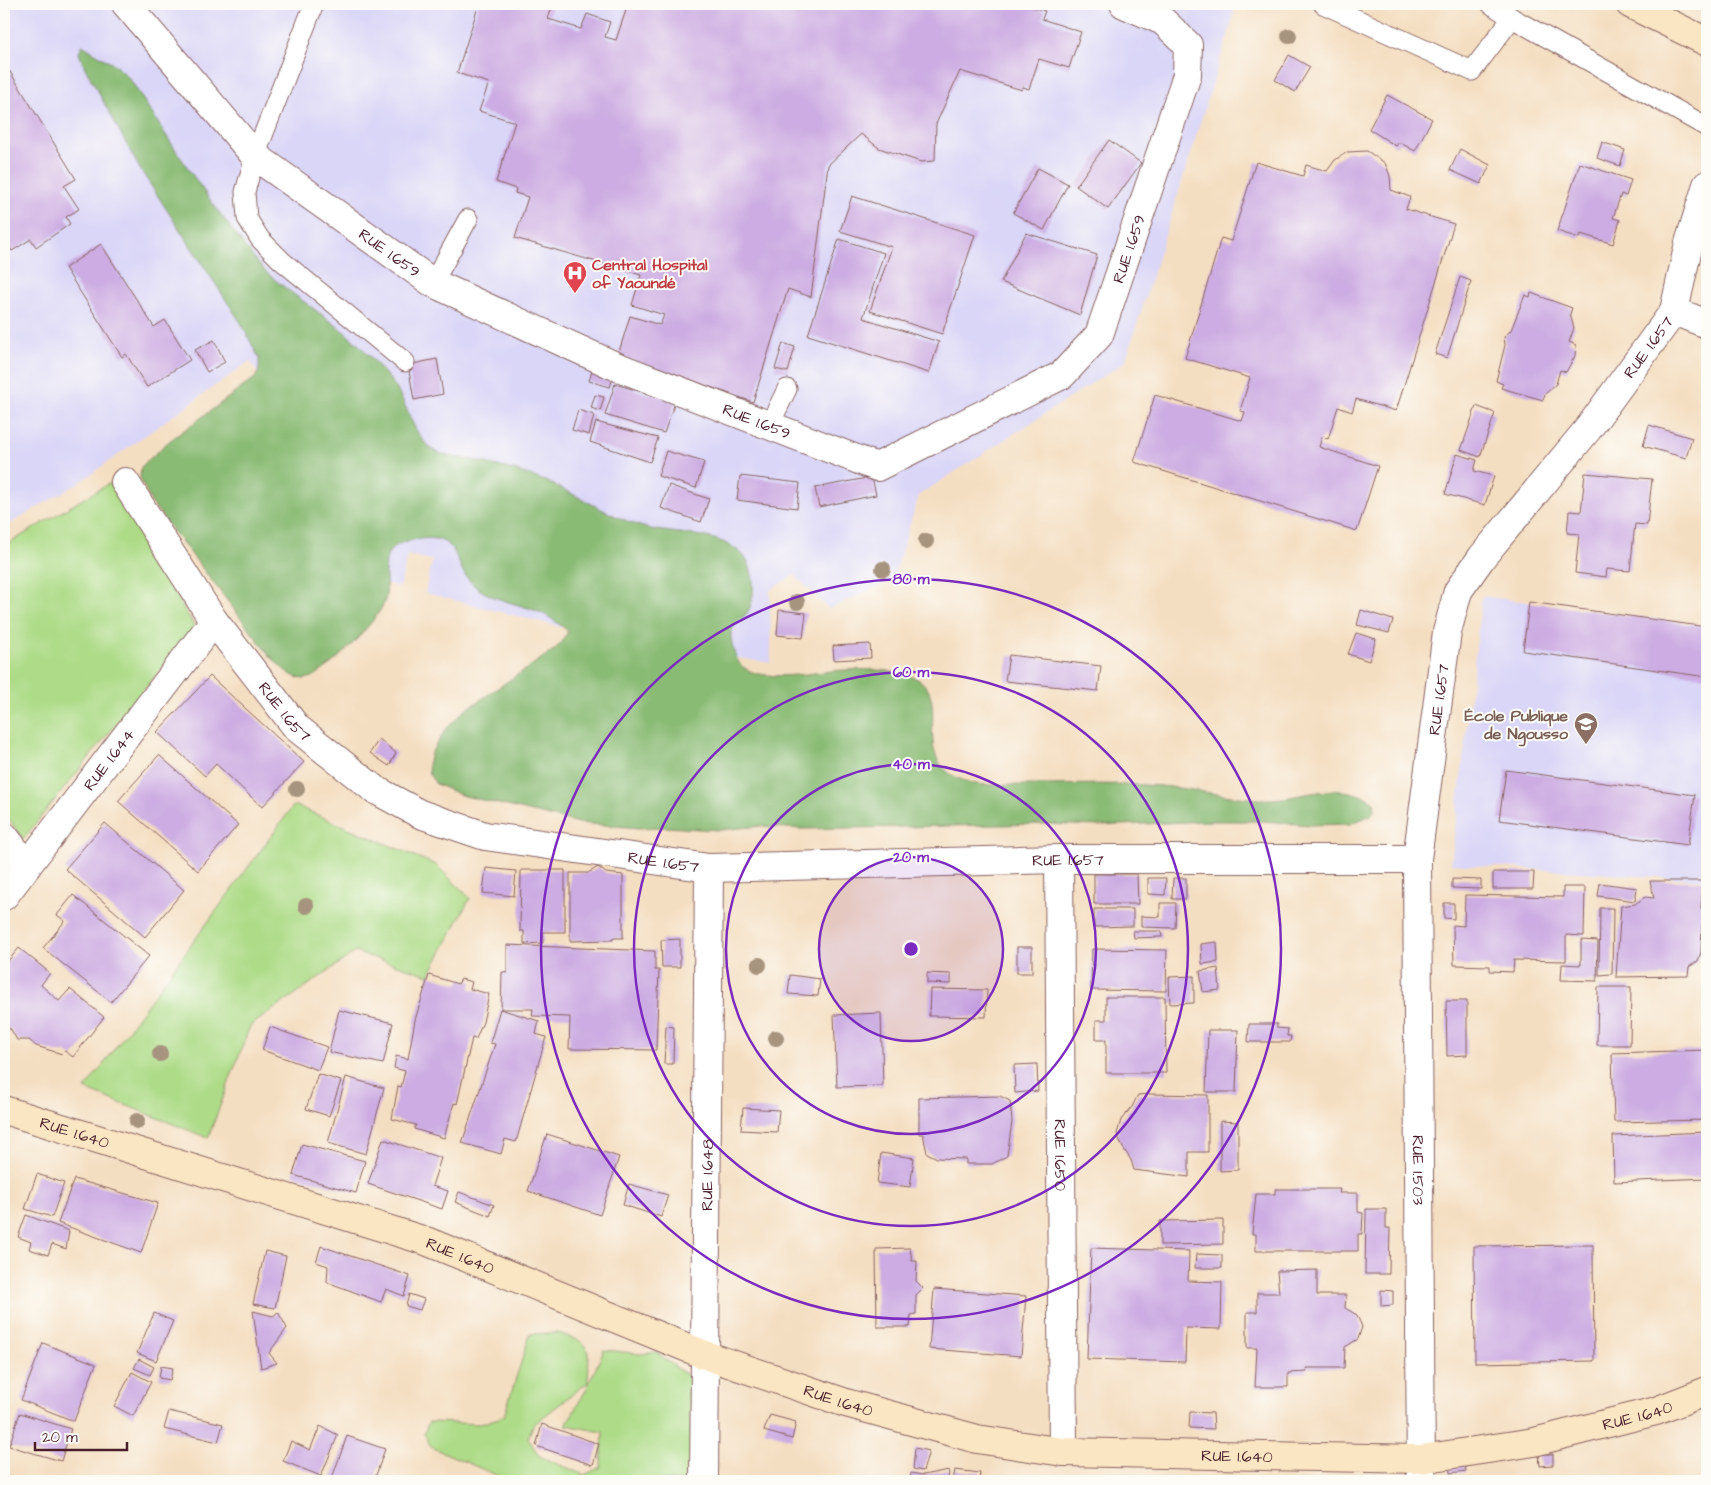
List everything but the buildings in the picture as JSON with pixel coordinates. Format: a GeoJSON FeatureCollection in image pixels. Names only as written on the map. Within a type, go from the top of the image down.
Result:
{"type":"FeatureCollection","features":[{"type":"Feature","properties":{"kind":"street","name":"RUE 1.659"},"geometry":{"type":"LineString","coordinates":[[126,4],[255,156],[433,283],[613,365],[770,424],[876,467],[1062,375],[1099,335],[1187,74],[1188,45],[1163,22],[1124,4]]}},
{"type":"Feature","properties":{"kind":"street"},"geometry":{"type":"LineString","coordinates":[[1630,4],[1707,42]]}},
{"type":"Feature","properties":{"kind":"street","name":"RUE 1.657"},"geometry":{"type":"LineString","coordinates":[[125,482],[214,621],[297,728],[374,789],[420,814],[484,836],[709,868],[1059,859],[1417,860],[1447,632],[1458,591],[1482,557],[1588,429],[1674,312],[1689,243],[1707,184]]}},
{"type":"Feature","properties":{"kind":"street"},"geometry":{"type":"LineString","coordinates":[[1674,312],[1707,324]]}},
{"type":"Feature","properties":{"kind":"street","name":"RUE 1.644"},"geometry":{"type":"LineString","coordinates":[[4,896],[214,621]]}},
{"type":"Feature","properties":{"kind":"street"},"geometry":{"type":"LineString","coordinates":[[4,836],[27,866]]}},
{"type":"Feature","properties":{"kind":"street","name":"RUE 1.650"},"geometry":{"type":"LineString","coordinates":[[1059,859],[1063,1452]]}},
{"type":"Feature","properties":{"kind":"street","name":"RUE 1.503"},"geometry":{"type":"LineString","coordinates":[[1417,860],[1421,1470]]}},
{"type":"Feature","properties":{"kind":"street","name":"RUE 1.648"},"geometry":{"type":"LineString","coordinates":[[704,1481],[709,868]]}},
{"type":"Feature","properties":{"kind":"street","name":"RUE 1.640"},"geometry":{"type":"LineString","coordinates":[[4,1110],[426,1241],[705,1355],[846,1403],[968,1436],[1063,1452],[1421,1470],[1656,1411],[1707,1391]]}},
{"type":"Feature","properties":{"kind":"lane"},"geometry":{"type":"LineString","coordinates":[[314,4],[255,156],[245,192],[248,218],[260,239],[282,261],[405,362]]}},
{"type":"Feature","properties":{"kind":"lane"},"geometry":{"type":"LineString","coordinates":[[1323,4],[1472,71],[1512,18]]}},
{"type":"Feature","properties":{"kind":"lane"},"geometry":{"type":"LineString","coordinates":[[1491,4],[1512,18],[1707,127]]}},
{"type":"Feature","properties":{"kind":"lane"},"geometry":{"type":"LineString","coordinates":[[433,283],[468,219]]}},
{"type":"Feature","properties":{"kind":"lane"},"geometry":{"type":"LineString","coordinates":[[770,424],[787,389]]}},
{"type":"Feature","properties":{"kind":"shaded area","name":"Central Hospital of Yaoundé"},"geometry":{"type":"Polygon","coordinates":[[[4,4],[1222,4],[1234,11],[1125,362],[919,495],[893,579],[829,609],[794,575],[770,590],[771,663],[605,638],[425,593],[432,560],[407,555],[400,587],[375,581],[378,564],[250,361],[77,484],[4,527],[4,4]]]}},
{"type":"Feature","properties":{"kind":"shaded area","name":"École Publique de Ngousso"},"geometry":{"type":"Polygon","coordinates":[[[1482,596],[1707,626],[1707,880],[1451,864],[1482,596]]]}},
{"type":"Feature","properties":{"kind":"green space"},"geometry":{"type":"Polygon","coordinates":[[[82,45],[118,67],[130,79],[193,176],[249,252],[266,272],[335,324],[374,361],[397,390],[417,431],[430,447],[444,455],[491,464],[546,481],[615,516],[643,527],[719,540],[741,553],[746,558],[752,573],[753,591],[750,607],[734,627],[731,636],[737,660],[748,670],[773,676],[860,670],[908,675],[923,684],[931,696],[933,745],[938,761],[950,774],[981,785],[1100,784],[1161,786],[1259,799],[1274,799],[1317,792],[1345,791],[1360,795],[1374,802],[1375,809],[1371,815],[1350,824],[1309,825],[1264,821],[1207,821],[1099,826],[1047,824],[801,829],[761,826],[720,830],[664,827],[639,828],[579,823],[461,795],[436,784],[429,774],[428,765],[431,753],[446,729],[464,711],[554,650],[563,641],[568,631],[543,614],[483,592],[468,579],[453,550],[443,541],[431,538],[418,539],[399,544],[390,551],[386,563],[386,597],[384,603],[361,635],[324,670],[304,679],[295,677],[270,656],[151,502],[140,478],[141,467],[168,442],[255,378],[259,370],[259,358],[241,323],[140,169],[84,66],[79,53],[82,45]]]}},
{"type":"Feature","properties":{"kind":"green space"},"geometry":{"type":"Polygon","coordinates":[[[110,483],[195,627],[23,839],[4,812],[4,546],[110,483]]]}},
{"type":"Feature","properties":{"kind":"green space"},"geometry":{"type":"Polygon","coordinates":[[[294,805],[436,865],[470,898],[429,975],[355,952],[250,1026],[208,1138],[85,1089],[294,805]]]}},
{"type":"Feature","properties":{"kind":"green space"},"geometry":{"type":"Polygon","coordinates":[[[558,1333],[581,1341],[589,1352],[588,1382],[533,1425],[528,1438],[539,1456],[584,1475],[601,1467],[603,1432],[566,1425],[586,1390],[604,1350],[641,1354],[656,1352],[693,1380],[695,1481],[510,1481],[431,1447],[424,1433],[429,1422],[481,1424],[504,1416],[530,1334],[558,1333]]]}},
{"type":"Feature","properties":{"kind":"place","name":"Central Hospital of Yaoundé"},"geometry":{"type":"Point","coordinates":[575,294]}},
{"type":"Feature","properties":{"kind":"place","name":"École Publique de Ngousso"},"geometry":{"type":"Point","coordinates":[1586,745]}}]}
